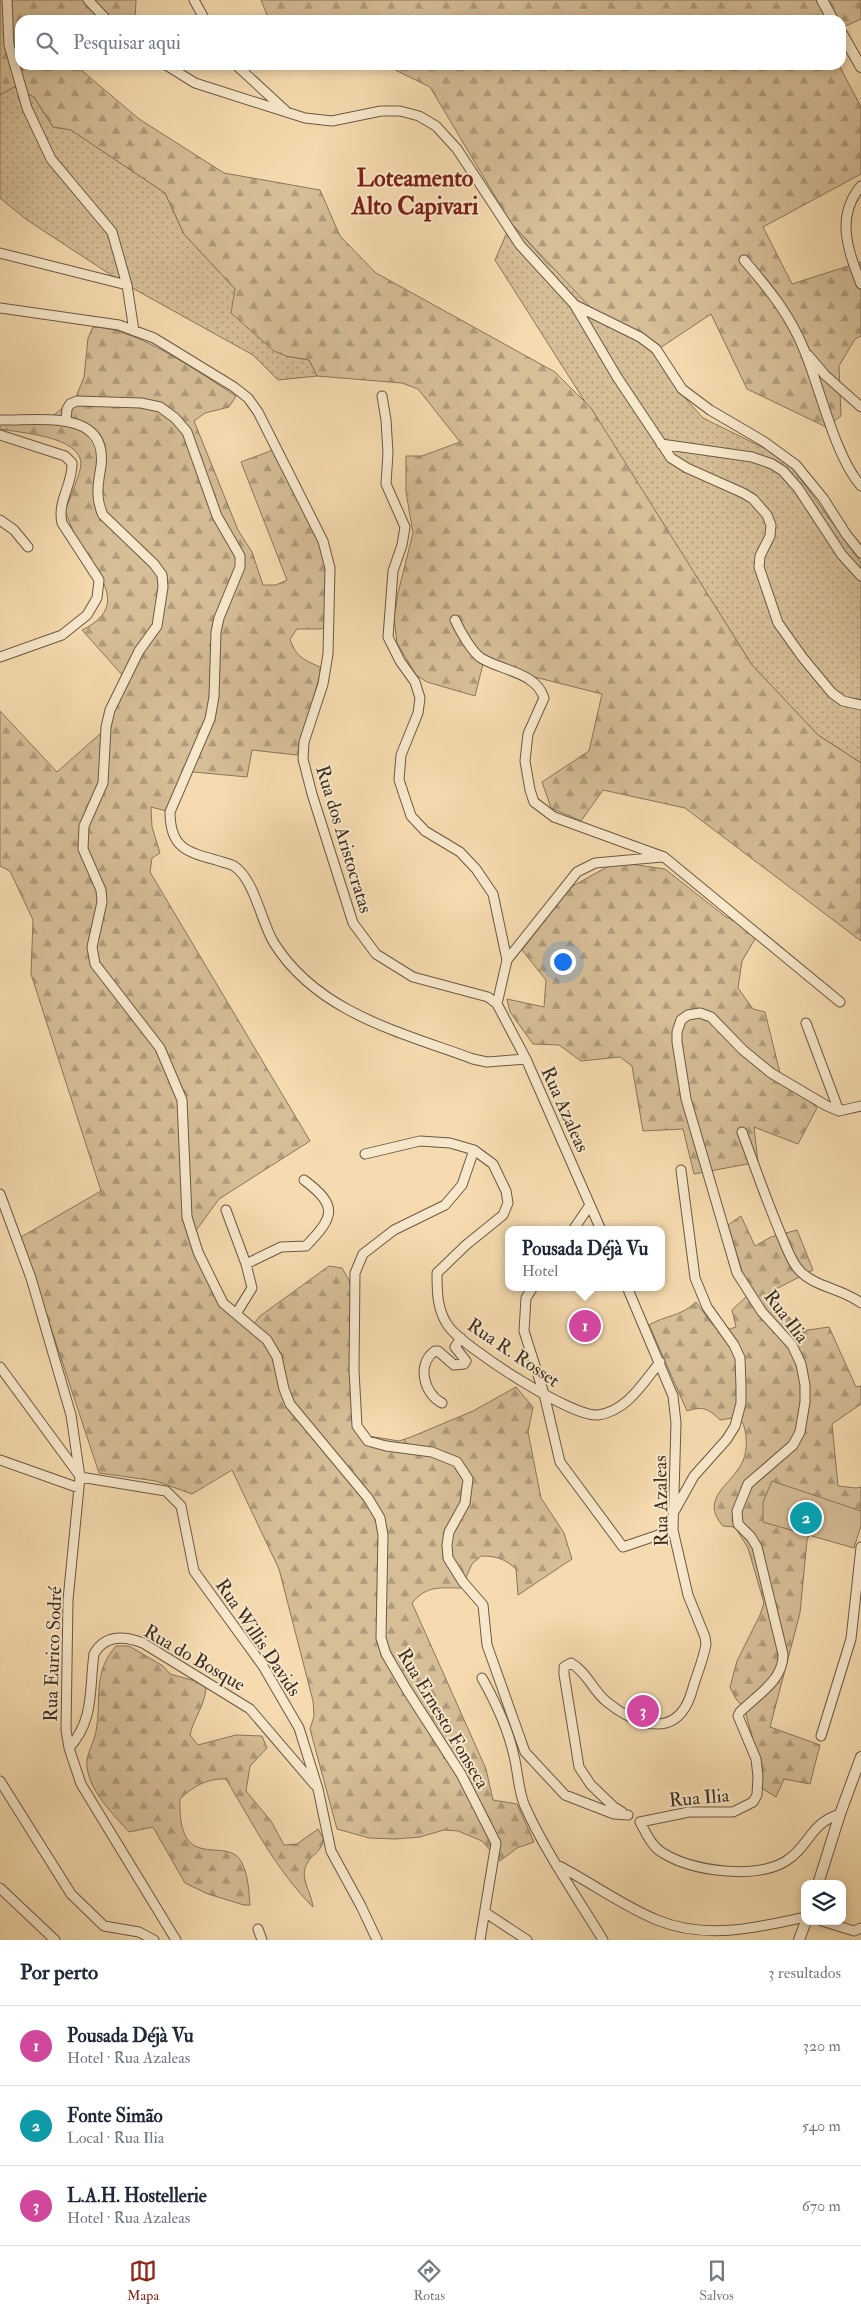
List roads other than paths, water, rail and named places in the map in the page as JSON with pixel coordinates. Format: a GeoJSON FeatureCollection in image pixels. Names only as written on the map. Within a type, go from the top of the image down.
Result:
{"type":"FeatureCollection","features":[{"type":"Feature","properties":{"kind":"street"},"geometry":{"type":"LineString","coordinates":[[7,0],[9,45],[15,66]]}},
{"type":"Feature","properties":{"kind":"street"},"geometry":{"type":"LineString","coordinates":[[88,0],[102,15]]}},
{"type":"Feature","properties":{"kind":"street"},"geometry":{"type":"LineString","coordinates":[[194,0],[202,15]]}},
{"type":"Feature","properties":{"kind":"street"},"geometry":{"type":"LineString","coordinates":[[822,0],[830,15]]}},
{"type":"Feature","properties":{"kind":"street"},"geometry":{"type":"LineString","coordinates":[[846,41],[861,67]]}},
{"type":"Feature","properties":{"kind":"street"},"geometry":{"type":"LineString","coordinates":[[16,70],[27,108],[51,159],[112,232],[127,286],[134,330]]}},
{"type":"Feature","properties":{"kind":"street"},"geometry":{"type":"LineString","coordinates":[[174,70],[195,83],[288,113],[332,121],[381,111],[400,111],[419,116],[436,126],[457,149],[520,246],[574,304],[617,377],[670,458],[679,464],[743,493],[752,499],[767,515],[771,524],[770,536],[760,556],[759,568],[778,623],[803,658],[832,693],[843,700],[861,705]]}},
{"type":"Feature","properties":{"kind":"street"},"geometry":{"type":"LineString","coordinates":[[241,70],[288,113]]}},
{"type":"Feature","properties":{"kind":"street"},"geometry":{"type":"LineString","coordinates":[[861,186],[852,198],[845,222],[848,242],[861,284]]}},
{"type":"Feature","properties":{"kind":"street"},"geometry":{"type":"LineString","coordinates":[[0,253],[127,286]]}},
{"type":"Feature","properties":{"kind":"street"},"geometry":{"type":"LineString","coordinates":[[744,260],[775,297],[791,321],[805,352],[848,468],[861,486]]}},
{"type":"Feature","properties":{"kind":"street"},"geometry":{"type":"LineString","coordinates":[[574,304],[640,338],[656,349],[682,389],[710,410],[763,441],[796,465],[823,498],[846,534],[861,553]]}},
{"type":"Feature","properties":{"kind":"street","name":"Rua dos Aristocratas"},"geometry":{"type":"LineString","coordinates":[[0,308],[119,325],[154,338],[234,387],[248,398],[258,412],[323,542],[330,568],[328,654],[322,684],[304,742],[303,759],[312,794],[353,923],[376,954],[413,978],[488,997],[497,1004]]}},
{"type":"Feature","properties":{"kind":"street"},"geometry":{"type":"LineString","coordinates":[[805,352],[825,375],[861,406]]}},
{"type":"Feature","properties":{"kind":"street"},"geometry":{"type":"LineString","coordinates":[[382,396],[388,453],[386,484],[405,527],[402,545],[393,571],[388,637],[400,661],[415,682],[420,698],[418,713],[401,755],[399,780],[411,816],[425,831],[460,852],[476,868],[493,894],[507,960],[497,1004]]}},
{"type":"Feature","properties":{"kind":"street"},"geometry":{"type":"LineString","coordinates":[[66,421],[67,409],[70,404],[77,402],[141,403],[160,408],[175,418],[187,432],[217,516],[240,556],[240,568],[219,618],[216,632],[214,697],[210,719],[170,812],[170,826],[176,842],[189,852],[234,866],[247,880],[273,943],[310,987],[336,1005],[369,1021],[473,1059],[487,1062],[526,1059]]}},
{"type":"Feature","properties":{"kind":"street","name":"Rua Ernesto Fonseca"},"geometry":{"type":"LineString","coordinates":[[0,420],[76,422],[92,431],[100,444],[102,456],[97,494],[98,505],[103,515],[154,564],[162,575],[163,587],[157,626],[139,650],[110,710],[106,727],[103,783],[84,826],[83,849],[101,890],[102,902],[92,947],[95,964],[160,1048],[182,1100],[187,1217],[198,1252],[223,1303],[267,1340],[277,1357],[284,1389],[290,1404],[368,1498],[380,1518],[383,1535],[381,1638],[386,1654],[461,1774],[496,1843],[486,1913],[480,1940]]}},
{"type":"Feature","properties":{"kind":"street"},"geometry":{"type":"LineString","coordinates":[[0,435],[65,456],[72,463],[72,470],[61,503],[60,514],[62,523],[99,580],[97,598],[87,615],[62,635],[0,657]]}},
{"type":"Feature","properties":{"kind":"street"},"geometry":{"type":"LineString","coordinates":[[661,444],[752,457],[772,464],[782,471],[798,488],[842,555],[861,576]]}},
{"type":"Feature","properties":{"kind":"street"},"geometry":{"type":"LineString","coordinates":[[0,520],[14,530],[28,547]]}},
{"type":"Feature","properties":{"kind":"street"},"geometry":{"type":"LineString","coordinates":[[455,620],[461,633],[480,658],[535,682],[542,690],[544,698],[528,734],[525,760],[534,802],[554,817],[664,857],[840,1002]]}},
{"type":"Feature","properties":{"kind":"street"},"geometry":{"type":"LineString","coordinates":[[507,960],[577,872],[595,863],[664,857]]}},
{"type":"Feature","properties":{"kind":"street","name":"Rua Azaleas"},"geometry":{"type":"LineString","coordinates":[[497,1004],[526,1059],[599,1226]]}},
{"type":"Feature","properties":{"kind":"street","name":"Rua Ilia"},"geometry":{"type":"LineString","coordinates":[[640,1822],[689,1812],[733,1812],[753,1802],[757,1795],[758,1776],[756,1759],[738,1716],[774,1681],[781,1670],[783,1654],[757,1546],[738,1524],[737,1511],[748,1484],[794,1445],[800,1432],[805,1402],[805,1385],[801,1364],[792,1345],[762,1312],[737,1273],[686,1099],[677,1042],[677,1032],[681,1020],[688,1015],[700,1013],[711,1016],[743,1050],[771,1073],[839,1111]]}},
{"type":"Feature","properties":{"kind":"street"},"geometry":{"type":"LineString","coordinates":[[806,1023],[839,1111],[861,1106]]}},
{"type":"Feature","properties":{"kind":"street"},"geometry":{"type":"LineString","coordinates":[[742,1132],[766,1201],[791,1258],[800,1271],[811,1280],[853,1297],[861,1303]]}},
{"type":"Feature","properties":{"kind":"street","name":"Rua R. Rosset"},"geometry":{"type":"LineString","coordinates":[[365,1154],[420,1141],[450,1143],[474,1150],[493,1164],[506,1190],[508,1203],[503,1215],[466,1245],[438,1273],[436,1298],[449,1326],[461,1338],[532,1387],[589,1415],[612,1411],[623,1406],[660,1362]]}},
{"type":"Feature","properties":{"kind":"street"},"geometry":{"type":"LineString","coordinates":[[474,1150],[462,1185],[445,1205],[394,1230],[363,1254],[355,1274],[354,1351],[357,1426],[368,1441],[386,1446],[432,1452],[457,1462],[468,1479],[464,1503],[449,1532],[448,1558],[463,1582],[483,1605],[487,1644],[506,1703],[525,1752],[565,1795],[614,1814],[628,1816]]}},
{"type":"Feature","properties":{"kind":"street"},"geometry":{"type":"LineString","coordinates":[[673,1512],[694,1476],[728,1440],[735,1426],[741,1403],[740,1358],[734,1345],[707,1307],[695,1278],[681,1170]]}},
{"type":"Feature","properties":{"kind":"street"},"geometry":{"type":"LineString","coordinates":[[246,1264],[281,1247],[306,1246],[325,1226],[329,1215],[326,1201],[321,1192],[304,1180]]}},
{"type":"Feature","properties":{"kind":"street","name":"Rua Eurico Sodré"},"geometry":{"type":"LineString","coordinates":[[0,1194],[31,1278],[71,1415],[80,1477],[68,1600],[66,1730],[69,1748],[81,1784],[176,1940]]}},
{"type":"Feature","properties":{"kind":"street"},"geometry":{"type":"LineString","coordinates":[[576,1226],[590,1205]]}},
{"type":"Feature","properties":{"kind":"street"},"geometry":{"type":"LineString","coordinates":[[226,1210],[246,1264],[252,1292],[236,1314]]}},
{"type":"Feature","properties":{"kind":"street"},"geometry":{"type":"LineString","coordinates":[[530,1291],[526,1298],[524,1331],[544,1394],[560,1462],[622,1547],[673,1530]]}},
{"type":"Feature","properties":{"kind":"street","name":"Rua Azaleas"},"geometry":{"type":"LineString","coordinates":[[629,1291],[660,1362],[676,1409],[673,1530],[681,1570],[706,1644],[685,1709],[677,1718],[666,1723],[650,1725],[640,1722],[608,1703],[597,1693],[578,1667],[571,1663],[564,1667],[564,1674],[579,1767],[591,1785],[614,1808],[640,1822]]}},
{"type":"Feature","properties":{"kind":"street"},"geometry":{"type":"LineString","coordinates":[[442,1403],[436,1400],[426,1382],[423,1372],[425,1362],[428,1355],[438,1351],[454,1365],[464,1364],[466,1361],[464,1357],[455,1347],[461,1338]]}},
{"type":"Feature","properties":{"kind":"street"},"geometry":{"type":"LineString","coordinates":[[0,1367],[80,1477]]}},
{"type":"Feature","properties":{"kind":"street"},"geometry":{"type":"LineString","coordinates":[[0,1460],[79,1488]]}},
{"type":"Feature","properties":{"kind":"street","name":"Rua Willis Davids"},"geometry":{"type":"LineString","coordinates":[[80,1477],[166,1492],[181,1506],[194,1571],[268,1674],[299,1728],[318,1789],[331,1851],[377,1940]]}},
{"type":"Feature","properties":{"kind":"street"},"geometry":{"type":"LineString","coordinates":[[821,1736],[856,1640],[861,1547]]}},
{"type":"Feature","properties":{"kind":"street","name":"Rua do Bosque"},"geometry":{"type":"LineString","coordinates":[[69,1748],[79,1736],[89,1714],[94,1654],[99,1645],[111,1638],[129,1638],[144,1643],[250,1709],[318,1789]]}},
{"type":"Feature","properties":{"kind":"street"},"geometry":{"type":"LineString","coordinates":[[482,1678],[500,1711],[515,1756],[518,1782],[524,1804],[558,1866],[604,1940]]}},
{"type":"Feature","properties":{"kind":"street"},"geometry":{"type":"LineString","coordinates":[[819,1880],[840,1814],[861,1757]]}},
{"type":"Feature","properties":{"kind":"street"},"geometry":{"type":"LineString","coordinates":[[0,1781],[70,1894],[104,1926],[139,1932],[154,1940]]}},
{"type":"Feature","properties":{"kind":"street"},"geometry":{"type":"LineString","coordinates":[[640,1822],[653,1844],[662,1853],[716,1870],[746,1871],[772,1867],[785,1862],[797,1853],[823,1821],[840,1814]]}},
{"type":"Feature","properties":{"kind":"street"},"geometry":{"type":"LineString","coordinates":[[558,1866],[657,1920],[682,1928],[734,1936],[801,1918]]}},
{"type":"Feature","properties":{"kind":"street"},"geometry":{"type":"LineString","coordinates":[[0,1888],[54,1940]]}},
{"type":"Feature","properties":{"kind":"street"},"geometry":{"type":"LineString","coordinates":[[486,1913],[527,1940]]}},
{"type":"Feature","properties":{"kind":"street"},"geometry":{"type":"LineString","coordinates":[[799,1940],[805,1925]]}},
{"type":"Feature","properties":{"kind":"street"},"geometry":{"type":"LineString","coordinates":[[840,1925],[857,1929],[850,1940]]}},
{"type":"Feature","properties":{"kind":"street"},"geometry":{"type":"LineString","coordinates":[[258,1929],[262,1940]]}},
{"type":"Feature","properties":{"kind":"place","name":"Pousada Déjà Vu"},"geometry":{"type":"Point","coordinates":[585,1326]}},
{"type":"Feature","properties":{"kind":"place","name":"Fonte Simão"},"geometry":{"type":"Point","coordinates":[806,1518]}},
{"type":"Feature","properties":{"kind":"place","name":"L.A.H. Hostellerie"},"geometry":{"type":"Point","coordinates":[643,1711]}},
{"type":"Feature","properties":{"kind":"district","name":"Loteamento Alto Capivari"},"geometry":{"type":"Point","coordinates":[415,192]}}]}
